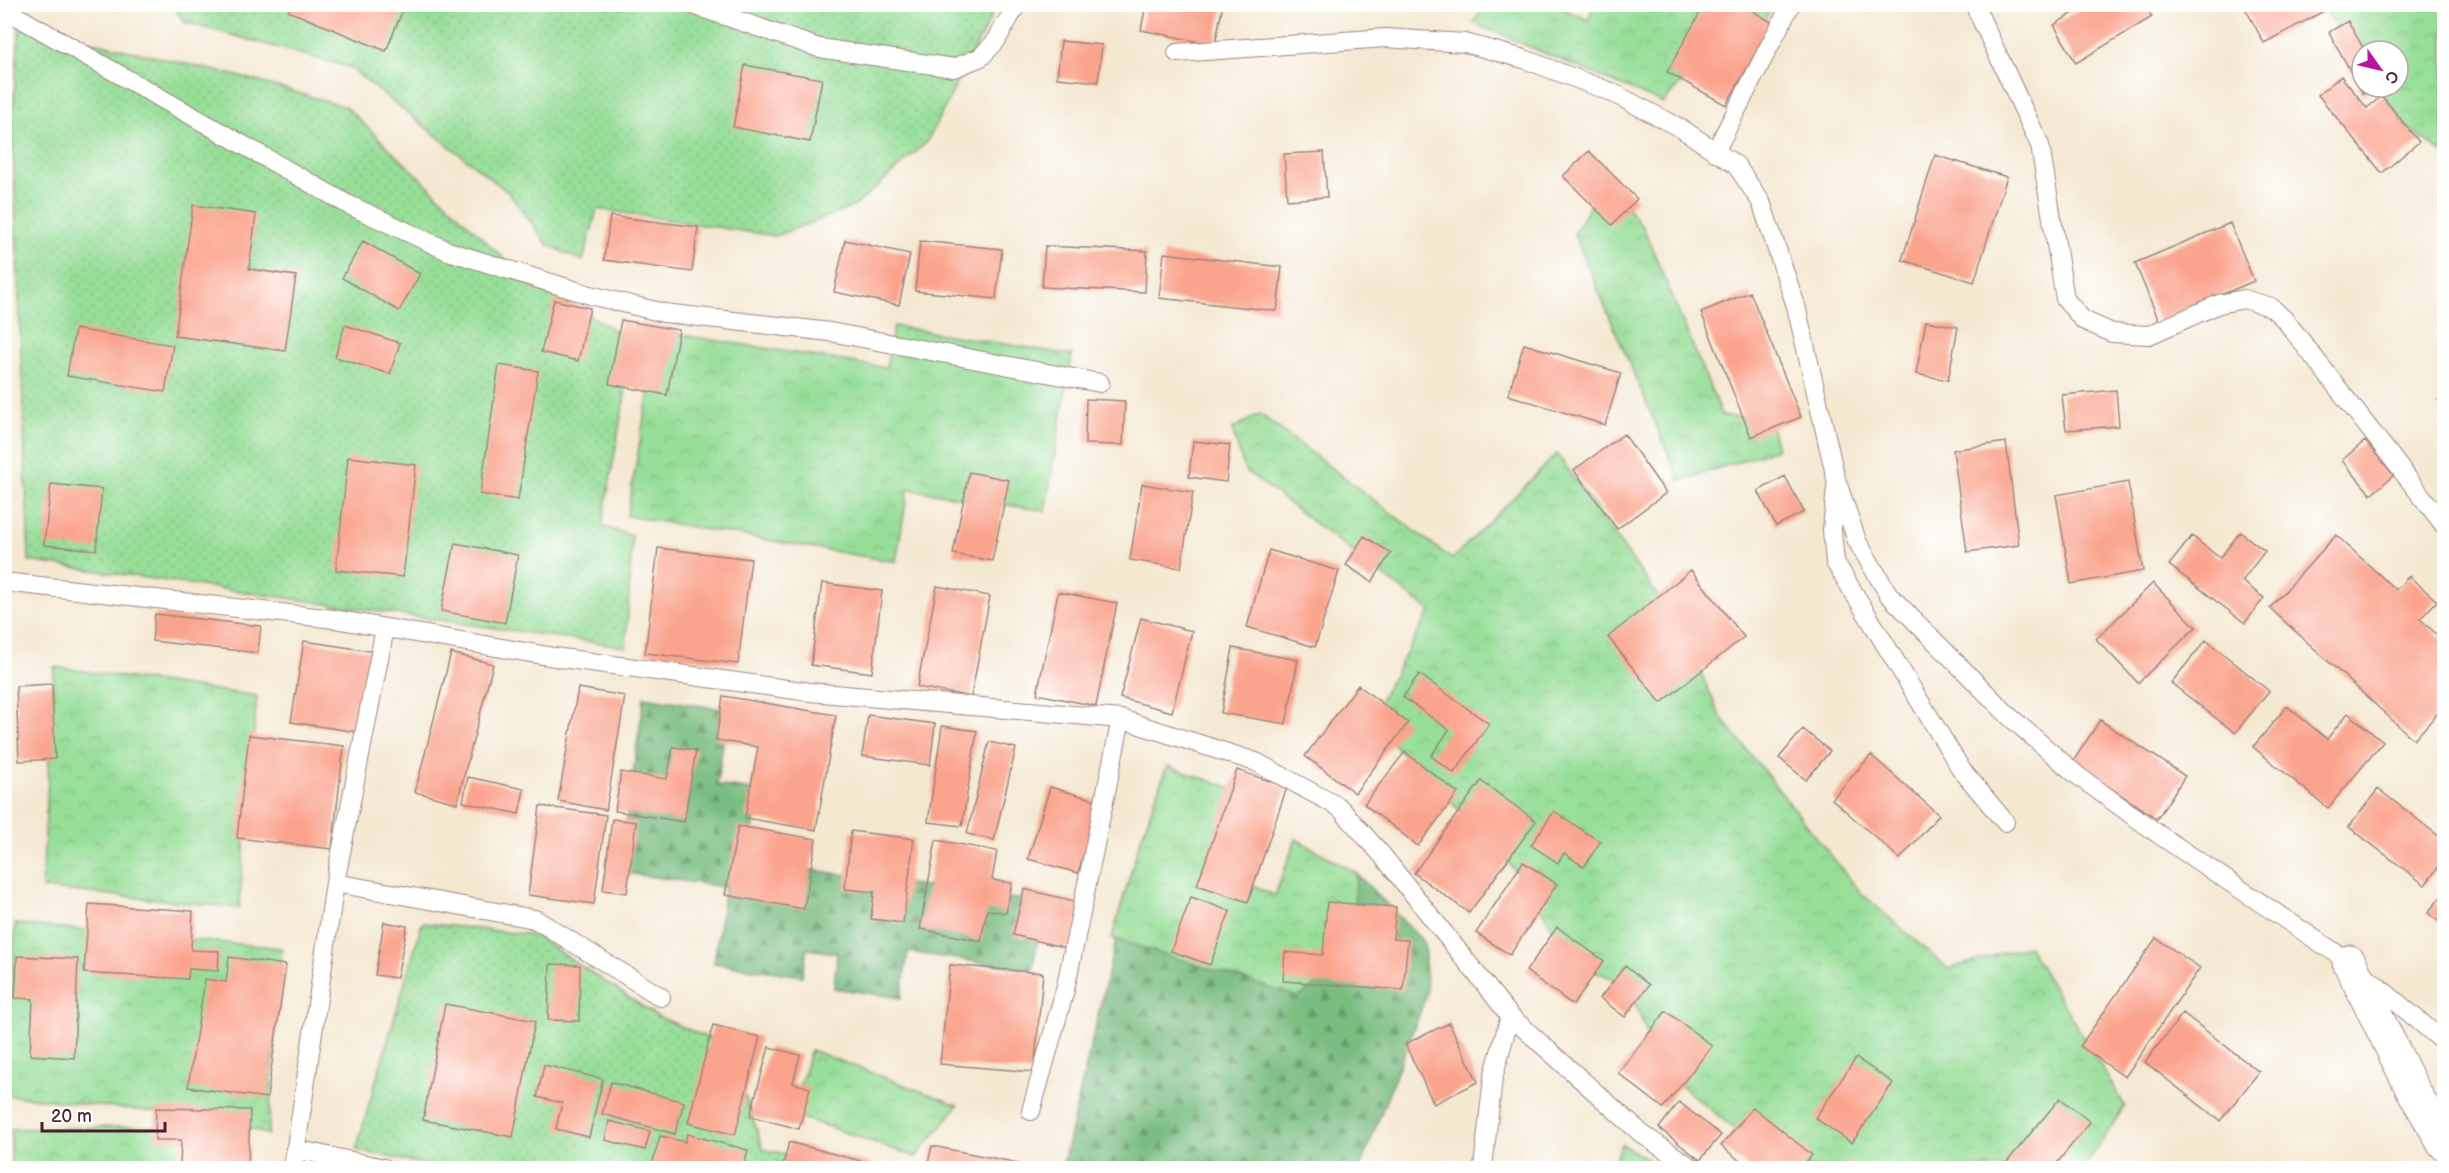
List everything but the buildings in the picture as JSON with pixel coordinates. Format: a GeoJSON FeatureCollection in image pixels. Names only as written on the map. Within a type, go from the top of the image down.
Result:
{"type":"FeatureCollection","features":[{"type":"Feature","properties":{"kind":"street"},"geometry":{"type":"LineString","coordinates":[[2349,962],[2414,1092],[2445,1143]]}},
{"type":"Feature","properties":{"kind":"lane"},"geometry":{"type":"LineString","coordinates":[[693,5],[819,48],[954,68],[981,57],[996,41],[1017,4]]}},
{"type":"Feature","properties":{"kind":"lane"},"geometry":{"type":"LineString","coordinates":[[1715,152],[1791,4]]}},
{"type":"Feature","properties":{"kind":"lane"},"geometry":{"type":"LineString","coordinates":[[1974,4],[2040,145],[2065,299],[2083,320],[2112,333],[2149,335],[2219,304],[2244,299],[2271,307],[2285,320],[2445,525]]}},
{"type":"Feature","properties":{"kind":"lane"},"geometry":{"type":"LineString","coordinates":[[4,9],[347,204],[448,251],[590,295],[664,313],[830,332],[1100,382]]}},
{"type":"Feature","properties":{"kind":"lane"},"geometry":{"type":"LineString","coordinates":[[1177,53],[1385,38],[1465,43],[1524,59],[1611,92],[1682,129],[1736,165],[1761,202],[1796,306],[1836,480],[1857,542],[1889,596],[2010,717],[2078,776],[2161,836],[2349,962],[2445,1042]]}},
{"type":"Feature","properties":{"kind":"lane"},"geometry":{"type":"LineString","coordinates":[[1836,480],[1832,530],[1835,562],[1961,769],[2005,822]]}},
{"type":"Feature","properties":{"kind":"lane"},"geometry":{"type":"LineString","coordinates":[[4,582],[334,619],[554,657],[810,692],[1121,719],[1256,762],[1339,807],[1382,855],[1510,1016],[1642,1134],[1692,1168]]}},
{"type":"Feature","properties":{"kind":"lane"},"geometry":{"type":"LineString","coordinates":[[293,1168],[335,883],[385,628]]}},
{"type":"Feature","properties":{"kind":"lane"},"geometry":{"type":"LineString","coordinates":[[1030,1111],[1065,990],[1121,719]]}},
{"type":"Feature","properties":{"kind":"lane"},"geometry":{"type":"LineString","coordinates":[[335,883],[535,919],[661,997]]}},
{"type":"Feature","properties":{"kind":"lane"},"geometry":{"type":"LineString","coordinates":[[1483,1168],[1492,1078],[1510,1016]]}},
{"type":"Feature","properties":{"kind":"lane"},"geometry":{"type":"LineString","coordinates":[[295,1149],[384,1168]]}},
{"type":"Feature","properties":{"kind":"green space"},"geometry":{"type":"Polygon","coordinates":[[[173,5],[997,5],[927,142],[855,206],[775,236],[597,209],[583,261],[548,245],[509,193],[349,67],[184,22],[173,5]]]}},
{"type":"Feature","properties":{"kind":"green space"},"geometry":{"type":"Polygon","coordinates":[[[1485,5],[1555,5],[1588,20],[1594,5],[1773,5],[1727,89],[1695,67],[1663,103],[1473,23],[1485,5]]]}},
{"type":"Feature","properties":{"kind":"green space"},"geometry":{"type":"Polygon","coordinates":[[[2321,5],[2444,5],[2444,154],[2406,126],[2386,99],[2410,99],[2410,39],[2350,39],[2350,48],[2321,5]]]}},
{"type":"Feature","properties":{"kind":"green space"},"geometry":{"type":"Polygon","coordinates":[[[20,25],[246,78],[346,107],[518,272],[634,342],[602,526],[632,536],[626,647],[29,561],[12,120],[20,25]]]}},
{"type":"Feature","properties":{"kind":"green space"},"geometry":{"type":"Polygon","coordinates":[[[1617,194],[1643,227],[1722,416],[1769,418],[1777,449],[1680,481],[1574,234],[1596,196],[1617,194]]]}},
{"type":"Feature","properties":{"kind":"green space"},"geometry":{"type":"Polygon","coordinates":[[[894,326],[1072,355],[1045,511],[908,489],[896,562],[627,516],[659,331],[886,368],[894,326]]]}},
{"type":"Feature","properties":{"kind":"green space"},"geometry":{"type":"Polygon","coordinates":[[[1260,414],[1452,559],[1557,454],[1682,630],[1720,716],[1860,892],[1948,969],[2028,946],[2125,1106],[2084,1168],[1777,1168],[1772,1159],[1661,1070],[1628,985],[1570,961],[1528,885],[1483,834],[1369,720],[1430,611],[1245,470],[1232,429],[1260,414]]]}},
{"type":"Feature","properties":{"kind":"green space"},"geometry":{"type":"Polygon","coordinates":[[[54,667],[257,696],[239,908],[42,888],[54,667]]]}},
{"type":"Feature","properties":{"kind":"green space"},"geometry":{"type":"Polygon","coordinates":[[[644,697],[728,710],[717,785],[759,791],[749,861],[1043,903],[1033,970],[908,952],[901,998],[834,988],[837,953],[807,949],[802,976],[714,963],[725,887],[619,872],[644,697]]]}},
{"type":"Feature","properties":{"kind":"green space"},"geometry":{"type":"Polygon","coordinates":[[[1167,766],[1218,868],[1275,896],[1296,839],[1356,873],[1424,942],[1427,994],[1360,1168],[1062,1168],[1137,850],[1167,766]]]}},
{"type":"Feature","properties":{"kind":"green space"},"geometry":{"type":"Polygon","coordinates":[[[1167,766],[1248,794],[1218,868],[1275,896],[1296,839],[1356,873],[1352,958],[1299,997],[1112,938],[1137,850],[1167,766]]]}},
{"type":"Feature","properties":{"kind":"green space"},"geometry":{"type":"Polygon","coordinates":[[[422,923],[534,935],[657,1016],[729,1047],[763,1149],[848,1168],[441,1168],[356,1150],[422,923]]]}},
{"type":"Feature","properties":{"kind":"green space"},"geometry":{"type":"Polygon","coordinates":[[[15,924],[282,948],[268,1135],[232,1121],[6,1095],[15,924]]]}},
{"type":"Feature","properties":{"kind":"green space"},"geometry":{"type":"Polygon","coordinates":[[[811,1050],[958,1105],[916,1157],[791,1114],[811,1050]]]}},
{"type":"Feature","properties":{"kind":"green space"},"geometry":{"type":"Polygon","coordinates":[[[186,1126],[187,1168],[11,1168],[11,1129],[186,1126]]]}},
{"type":"Feature","properties":{"kind":"green space"},"geometry":{"type":"Polygon","coordinates":[[[1622,1144],[1662,1168],[1612,1168],[1622,1144]]]}}]}
